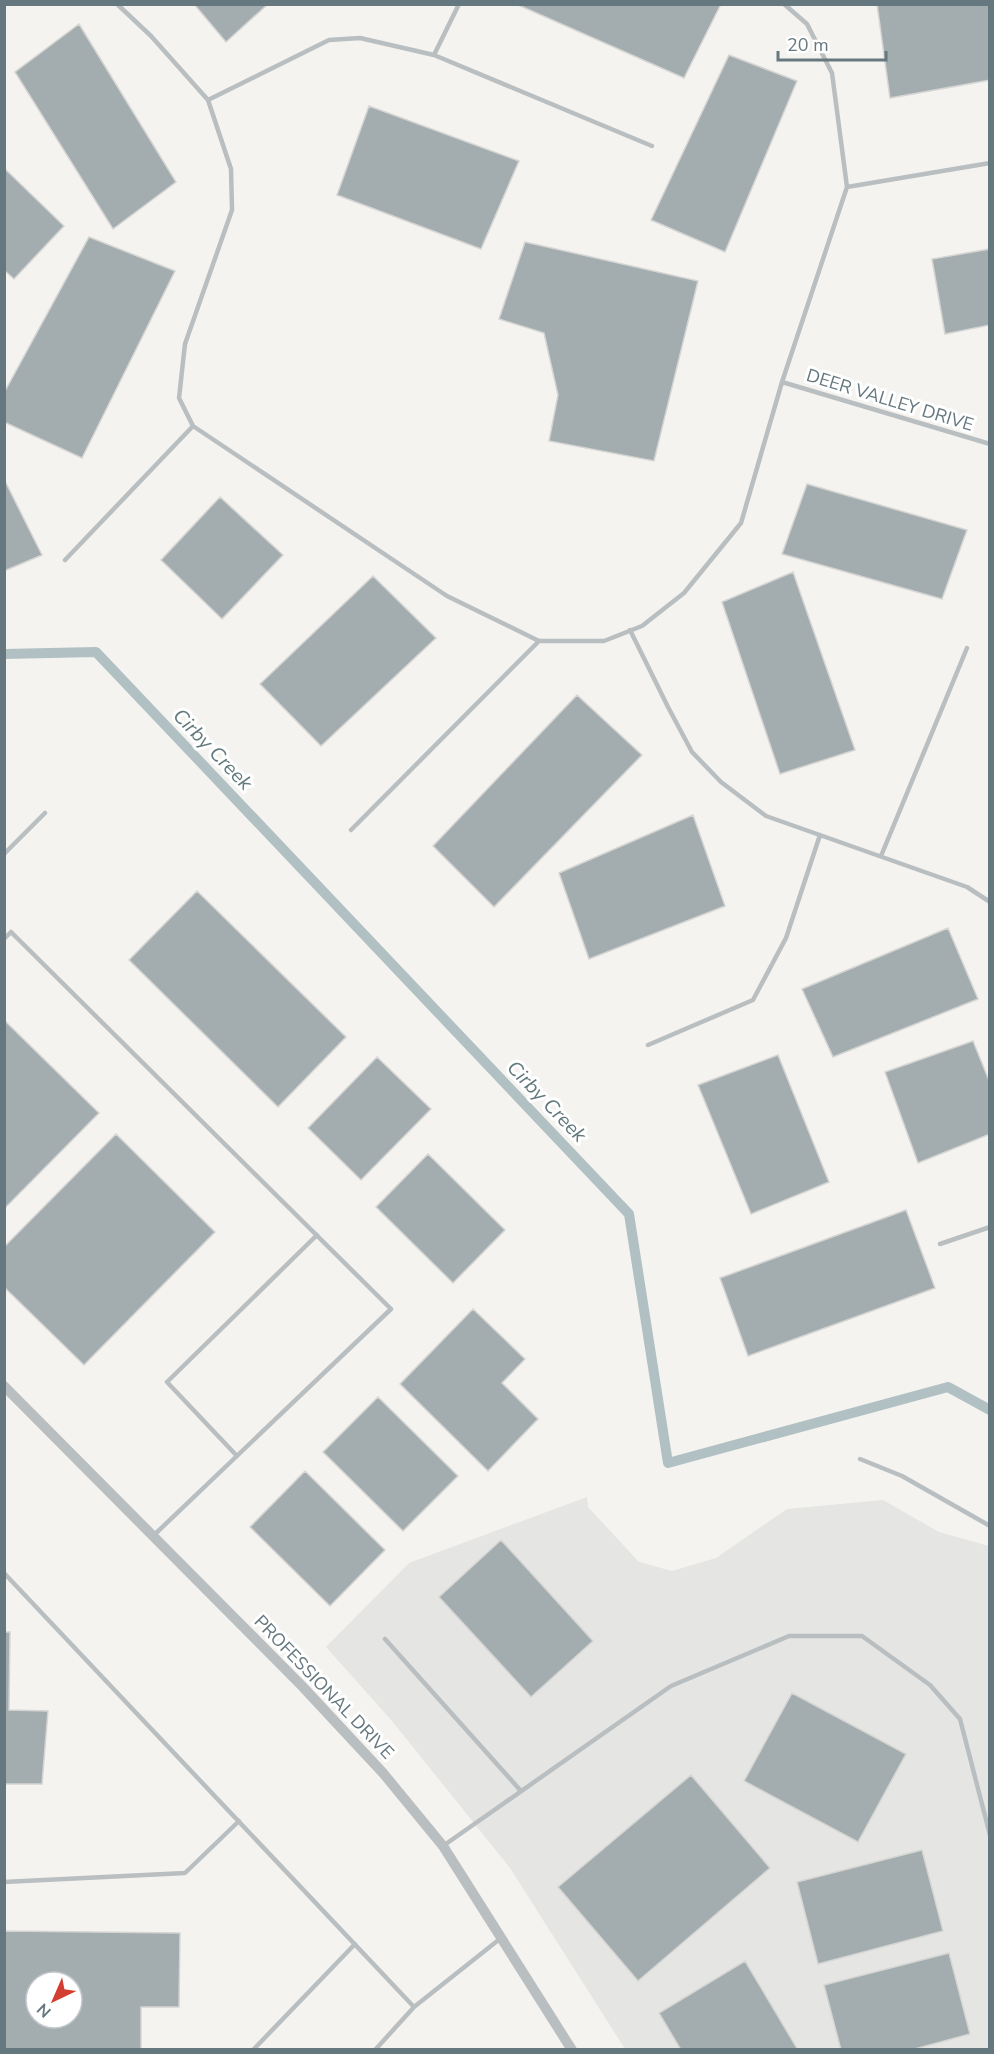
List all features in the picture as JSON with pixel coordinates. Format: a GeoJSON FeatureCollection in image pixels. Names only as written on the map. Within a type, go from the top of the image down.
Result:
{"type":"FeatureCollection","features":[{"type":"Feature","properties":{"kind":"street","name":"PROFESSIONAL DRIVE"},"geometry":{"type":"LineString","coordinates":[[4,1386],[318,1703],[383,1773],[443,1846],[572,2049]]}},
{"type":"Feature","properties":{"kind":"lane"},"geometry":{"type":"LineString","coordinates":[[117,4],[151,36],[208,100],[231,169],[232,210],[185,344],[179,398],[193,426],[447,596],[539,641],[604,641],[642,626],[684,593],[741,523],[782,382],[847,187],[832,73],[807,24],[784,4]]}},
{"type":"Feature","properties":{"kind":"lane"},"geometry":{"type":"LineString","coordinates":[[434,55],[459,4]]}},
{"type":"Feature","properties":{"kind":"lane"},"geometry":{"type":"LineString","coordinates":[[208,100],[329,40],[360,38],[434,55],[652,146]]}},
{"type":"Feature","properties":{"kind":"lane"},"geometry":{"type":"LineString","coordinates":[[847,187],[990,162]]}},
{"type":"Feature","properties":{"kind":"lane","name":"DEER VALLEY DRIVE"},"geometry":{"type":"LineString","coordinates":[[782,382],[990,444]]}},
{"type":"Feature","properties":{"kind":"lane"},"geometry":{"type":"LineString","coordinates":[[65,561],[193,426]]}},
{"type":"Feature","properties":{"kind":"lane"},"geometry":{"type":"LineString","coordinates":[[630,630],[692,752],[721,782],[766,816],[967,886],[990,902]]}},
{"type":"Feature","properties":{"kind":"lane"},"geometry":{"type":"LineString","coordinates":[[351,830],[539,641]]}},
{"type":"Feature","properties":{"kind":"lane"},"geometry":{"type":"LineString","coordinates":[[880,856],[967,648]]}},
{"type":"Feature","properties":{"kind":"lane"},"geometry":{"type":"LineString","coordinates":[[4,854],[45,813]]}},
{"type":"Feature","properties":{"kind":"lane"},"geometry":{"type":"LineString","coordinates":[[648,1045],[753,1000],[786,938],[820,835]]}},
{"type":"Feature","properties":{"kind":"lane"},"geometry":{"type":"LineString","coordinates":[[4,926],[392,1309],[153,1536]]}},
{"type":"Feature","properties":{"kind":"lane"},"geometry":{"type":"LineString","coordinates":[[4,939],[11,932]]}},
{"type":"Feature","properties":{"kind":"lane"},"geometry":{"type":"LineString","coordinates":[[940,1244],[990,1227]]}},
{"type":"Feature","properties":{"kind":"lane"},"geometry":{"type":"LineString","coordinates":[[237,1456],[167,1382],[317,1235]]}},
{"type":"Feature","properties":{"kind":"lane"},"geometry":{"type":"LineString","coordinates":[[860,1459],[902,1476],[990,1526]]}},
{"type":"Feature","properties":{"kind":"lane"},"geometry":{"type":"LineString","coordinates":[[4,1573],[414,2007]]}},
{"type":"Feature","properties":{"kind":"lane"},"geometry":{"type":"LineString","coordinates":[[443,1846],[671,1686],[789,1636],[862,1636],[930,1685],[960,1719],[990,1834]]}},
{"type":"Feature","properties":{"kind":"lane"},"geometry":{"type":"LineString","coordinates":[[385,1639],[521,1791]]}},
{"type":"Feature","properties":{"kind":"lane"},"geometry":{"type":"LineString","coordinates":[[4,1882],[185,1873],[239,1821]]}},
{"type":"Feature","properties":{"kind":"lane"},"geometry":{"type":"LineString","coordinates":[[375,2049],[414,2007],[501,1938]]}},
{"type":"Feature","properties":{"kind":"lane"},"geometry":{"type":"LineString","coordinates":[[254,2049],[355,1944]]}},
{"type":"Feature","properties":{"kind":"shaded area"},"geometry":{"type":"Polygon","coordinates":[[[587,1497],[588,1507],[639,1562],[672,1571],[716,1558],[787,1509],[883,1500],[939,1532],[989,1546],[989,2049],[625,2049],[510,1868],[392,1721],[326,1647],[409,1563],[587,1497]]]}},
{"type":"Feature","properties":{"kind":"building"},"geometry":{"type":"Polygon","coordinates":[[[194,4],[268,4],[226,42],[194,4]]]}},
{"type":"Feature","properties":{"kind":"building"},"geometry":{"type":"Polygon","coordinates":[[[516,4],[721,4],[684,78],[516,4]]]}},
{"type":"Feature","properties":{"kind":"building"},"geometry":{"type":"Polygon","coordinates":[[[877,4],[990,4],[990,80],[890,98],[877,4]]]}},
{"type":"Feature","properties":{"kind":"building"},"geometry":{"type":"Polygon","coordinates":[[[79,24],[176,182],[113,229],[15,72],[79,24]]]}},
{"type":"Feature","properties":{"kind":"building"},"geometry":{"type":"Polygon","coordinates":[[[729,55],[797,81],[725,252],[651,220],[729,55]]]}},
{"type":"Feature","properties":{"kind":"building"},"geometry":{"type":"Polygon","coordinates":[[[369,106],[519,161],[481,249],[337,195],[369,106]]]}},
{"type":"Feature","properties":{"kind":"building"},"geometry":{"type":"Polygon","coordinates":[[[4,168],[64,226],[14,279],[4,270],[4,168]]]}},
{"type":"Feature","properties":{"kind":"building"},"geometry":{"type":"Polygon","coordinates":[[[89,237],[175,271],[82,458],[4,422],[4,393],[89,237]]]}},
{"type":"Feature","properties":{"kind":"building"},"geometry":{"type":"Polygon","coordinates":[[[525,242],[698,281],[654,461],[549,441],[558,395],[544,333],[499,319],[525,242]]]}},
{"type":"Feature","properties":{"kind":"building"},"geometry":{"type":"Polygon","coordinates":[[[990,249],[990,325],[945,334],[932,259],[990,249]]]}},
{"type":"Feature","properties":{"kind":"building"},"geometry":{"type":"Polygon","coordinates":[[[4,479],[42,555],[4,571],[4,479]]]}},
{"type":"Feature","properties":{"kind":"building"},"geometry":{"type":"Polygon","coordinates":[[[807,484],[967,530],[942,599],[782,554],[807,484]]]}},
{"type":"Feature","properties":{"kind":"building"},"geometry":{"type":"Polygon","coordinates":[[[220,497],[283,555],[222,619],[161,560],[220,497]]]}},
{"type":"Feature","properties":{"kind":"building"},"geometry":{"type":"Polygon","coordinates":[[[793,572],[855,750],[780,774],[722,602],[793,572]]]}},
{"type":"Feature","properties":{"kind":"building"},"geometry":{"type":"Polygon","coordinates":[[[373,576],[436,638],[321,746],[260,684],[373,576]]]}},
{"type":"Feature","properties":{"kind":"building"},"geometry":{"type":"Polygon","coordinates":[[[577,695],[642,755],[494,907],[433,846],[577,695]]]}},
{"type":"Feature","properties":{"kind":"building"},"geometry":{"type":"Polygon","coordinates":[[[693,815],[725,906],[589,959],[559,873],[693,815]]]}},
{"type":"Feature","properties":{"kind":"building"},"geometry":{"type":"Polygon","coordinates":[[[197,891],[346,1037],[278,1107],[129,960],[197,891]]]}},
{"type":"Feature","properties":{"kind":"building"},"geometry":{"type":"Polygon","coordinates":[[[948,928],[978,999],[833,1057],[802,989],[948,928]]]}},
{"type":"Feature","properties":{"kind":"building"},"geometry":{"type":"Polygon","coordinates":[[[4,1020],[99,1113],[4,1209],[4,1020]]]}},
{"type":"Feature","properties":{"kind":"building"},"geometry":{"type":"Polygon","coordinates":[[[973,1041],[990,1083],[990,1134],[918,1163],[885,1072],[973,1041]]]}},
{"type":"Feature","properties":{"kind":"building"},"geometry":{"type":"Polygon","coordinates":[[[778,1055],[829,1182],[751,1214],[698,1085],[778,1055]]]}},
{"type":"Feature","properties":{"kind":"building"},"geometry":{"type":"Polygon","coordinates":[[[377,1057],[431,1109],[361,1180],[308,1128],[377,1057]]]}},
{"type":"Feature","properties":{"kind":"building"},"geometry":{"type":"Polygon","coordinates":[[[116,1134],[215,1232],[84,1365],[4,1287],[4,1247],[116,1134]]]}},
{"type":"Feature","properties":{"kind":"building"},"geometry":{"type":"Polygon","coordinates":[[[428,1154],[505,1230],[453,1283],[376,1207],[428,1154]]]}},
{"type":"Feature","properties":{"kind":"building"},"geometry":{"type":"Polygon","coordinates":[[[906,1210],[935,1288],[748,1356],[720,1278],[906,1210]]]}},
{"type":"Feature","properties":{"kind":"building"},"geometry":{"type":"Polygon","coordinates":[[[473,1309],[525,1359],[502,1383],[538,1419],[488,1471],[400,1384],[473,1309]]]}},
{"type":"Feature","properties":{"kind":"building"},"geometry":{"type":"Polygon","coordinates":[[[378,1397],[458,1476],[403,1531],[323,1452],[378,1397]]]}},
{"type":"Feature","properties":{"kind":"building"},"geometry":{"type":"Polygon","coordinates":[[[305,1471],[385,1550],[330,1606],[250,1527],[305,1471]]]}},
{"type":"Feature","properties":{"kind":"building"},"geometry":{"type":"Polygon","coordinates":[[[501,1540],[593,1641],[531,1697],[439,1597],[501,1540]]]}},
{"type":"Feature","properties":{"kind":"building"},"geometry":{"type":"Polygon","coordinates":[[[4,1632],[10,1632],[9,1710],[48,1711],[42,1784],[4,1784],[4,1632]]]}},
{"type":"Feature","properties":{"kind":"building"},"geometry":{"type":"Polygon","coordinates":[[[792,1693],[906,1754],[858,1842],[744,1781],[792,1693]]]}},
{"type":"Feature","properties":{"kind":"building"},"geometry":{"type":"Polygon","coordinates":[[[691,1775],[770,1868],[638,1981],[558,1887],[691,1775]]]}},
{"type":"Feature","properties":{"kind":"building"},"geometry":{"type":"Polygon","coordinates":[[[922,1850],[943,1931],[818,1964],[797,1882],[922,1850]]]}},
{"type":"Feature","properties":{"kind":"building"},"geometry":{"type":"Polygon","coordinates":[[[4,1931],[180,1933],[179,2007],[141,2007],[141,2050],[4,2050],[4,1931]]]}},
{"type":"Feature","properties":{"kind":"building"},"geometry":{"type":"Polygon","coordinates":[[[949,1953],[970,2034],[911,2050],[841,2050],[824,1985],[949,1953]]]}},
{"type":"Feature","properties":{"kind":"building"},"geometry":{"type":"Polygon","coordinates":[[[745,1961],[798,2050],[681,2050],[659,2013],[745,1961]]]}},
{"type":"Feature","properties":{"kind":"waterway","name":"Cirby Creek"},"geometry":{"type":"LineString","coordinates":[[4,654],[96,652],[629,1214],[668,1463],[948,1387],[990,1410]]}}]}
